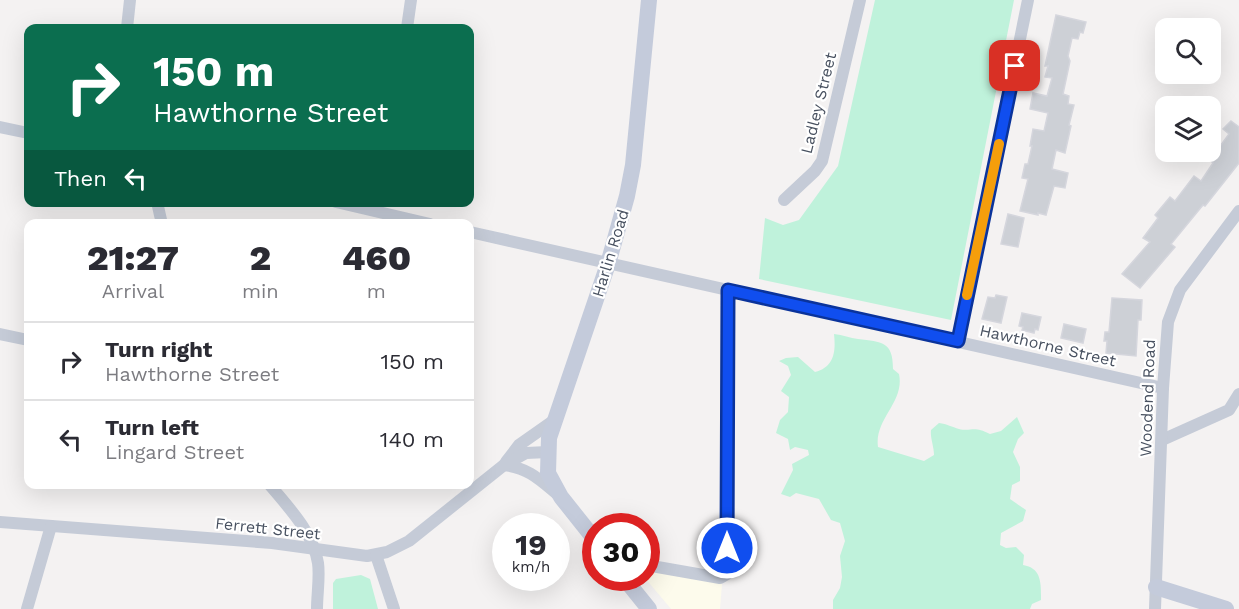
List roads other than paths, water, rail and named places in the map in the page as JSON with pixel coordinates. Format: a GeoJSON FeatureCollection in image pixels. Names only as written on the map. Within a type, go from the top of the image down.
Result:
{"type":"FeatureCollection","features":[{"type":"Feature","properties":{"kind":"main road","name":"Harlin Road"},"geometry":{"type":"LineString","coordinates":[[582,523],[561,497],[548,473],[549,438],[608,264],[627,196],[633,165],[649,0]]}},
{"type":"Feature","properties":{"kind":"main road"},"geometry":{"type":"LineString","coordinates":[[1156,586],[1226,609]]}},
{"type":"Feature","properties":{"kind":"main road"},"geometry":{"type":"LineString","coordinates":[[634,591],[649,609]]}},
{"type":"Feature","properties":{"kind":"street"},"geometry":{"type":"LineString","coordinates":[[127,24],[130,0]]}},
{"type":"Feature","properties":{"kind":"street"},"geometry":{"type":"LineString","coordinates":[[408,24],[411,0]]}},
{"type":"Feature","properties":{"kind":"street","name":"Ladley Street"},"geometry":{"type":"LineString","coordinates":[[784,200],[815,171],[822,161],[860,0]]}},
{"type":"Feature","properties":{"kind":"street"},"geometry":{"type":"LineString","coordinates":[[958,341],[1028,0]]}},
{"type":"Feature","properties":{"kind":"street"},"geometry":{"type":"LineString","coordinates":[[0,127],[24,132]]}},
{"type":"Feature","properties":{"kind":"street"},"geometry":{"type":"LineString","coordinates":[[384,208],[416,219]]}},
{"type":"Feature","properties":{"kind":"street","name":"Woodend Road"},"geometry":{"type":"LineString","coordinates":[[1155,609],[1163,388],[1168,322],[1176,299],[1188,279],[1239,211]]}},
{"type":"Feature","properties":{"kind":"street","name":"Hawthorne Street"},"geometry":{"type":"LineString","coordinates":[[474,233],[1163,388]]}},
{"type":"Feature","properties":{"kind":"street"},"geometry":{"type":"LineString","coordinates":[[660,567],[720,578],[725,576],[727,571],[728,290]]}},
{"type":"Feature","properties":{"kind":"street"},"geometry":{"type":"LineString","coordinates":[[0,334],[24,339]]}},
{"type":"Feature","properties":{"kind":"street"},"geometry":{"type":"LineString","coordinates":[[1162,440],[1229,410],[1239,394]]}},
{"type":"Feature","properties":{"kind":"street"},"geometry":{"type":"LineString","coordinates":[[504,465],[519,446],[556,419]]}},
{"type":"Feature","properties":{"kind":"street","name":"Ferrett Street"},"geometry":{"type":"LineString","coordinates":[[0,522],[273,543],[358,556],[376,555],[409,542],[504,465],[526,453],[548,452]]}},
{"type":"Feature","properties":{"kind":"street"},"geometry":{"type":"LineString","coordinates":[[504,465],[519,467],[532,474],[561,497]]}},
{"type":"Feature","properties":{"kind":"street"},"geometry":{"type":"LineString","coordinates":[[273,489],[298,519],[314,548],[318,567],[317,609]]}},
{"type":"Feature","properties":{"kind":"street"},"geometry":{"type":"LineString","coordinates":[[27,609],[51,526]]}},
{"type":"Feature","properties":{"kind":"street"},"geometry":{"type":"LineString","coordinates":[[376,555],[394,609]]}}]}
